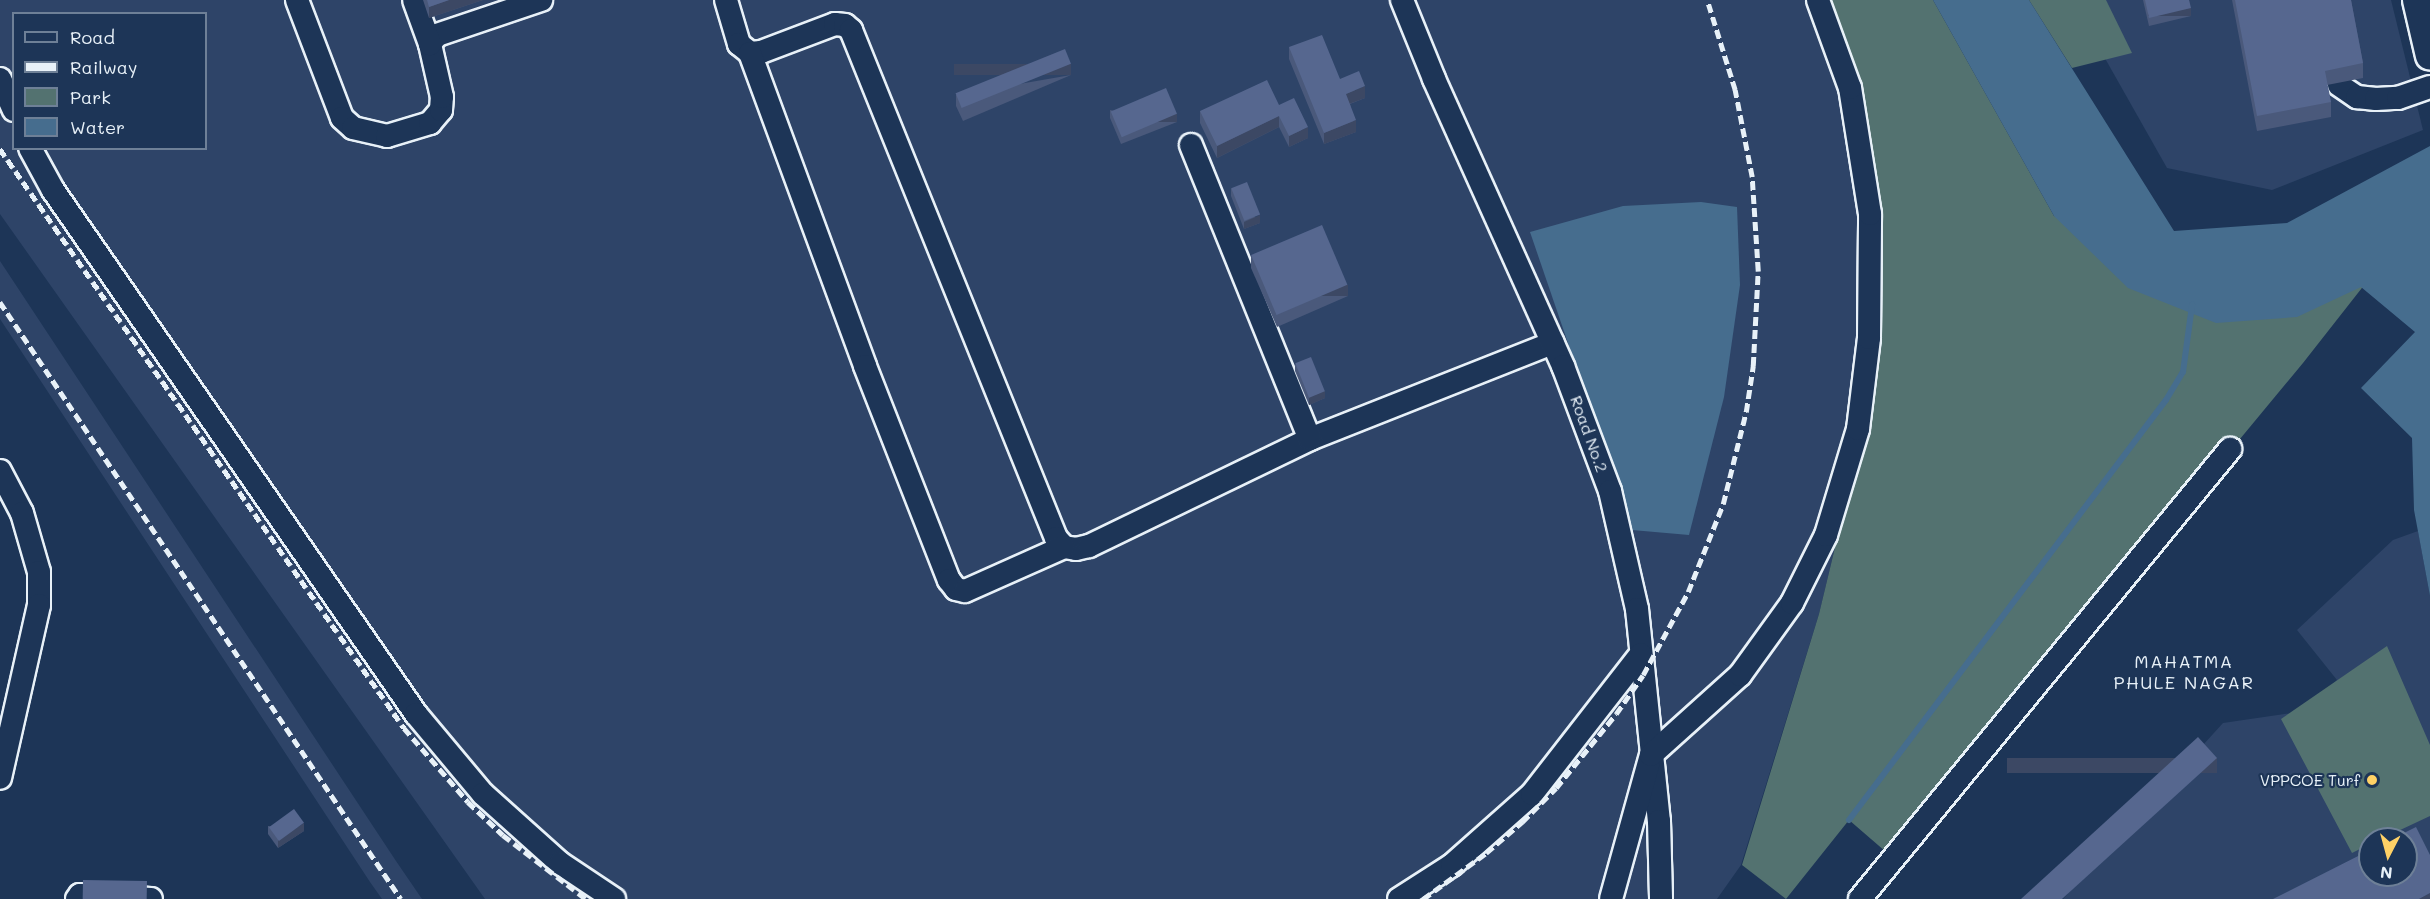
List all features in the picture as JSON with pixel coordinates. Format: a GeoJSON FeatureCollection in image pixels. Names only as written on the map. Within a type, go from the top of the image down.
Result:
{"type":"FeatureCollection","features":[{"type":"Feature","properties":{"kind":"main road"},"geometry":{"type":"LineString","coordinates":[[2423,17],[2430,56]]}},
{"type":"Feature","properties":{"kind":"street"},"geometry":{"type":"LineString","coordinates":[[297,0],[342,118],[352,128],[368,134],[387,136],[430,123],[441,110],[442,97],[430,44],[414,0]]}},
{"type":"Feature","properties":{"kind":"street"},"geometry":{"type":"LineString","coordinates":[[430,44],[437,34],[540,0],[555,0]]}},
{"type":"Feature","properties":{"kind":"street"},"geometry":{"type":"LineString","coordinates":[[726,0],[865,366],[949,580],[956,589],[965,591],[1064,547],[1076,549],[1089,546],[1310,439],[1553,343]]}},
{"type":"Feature","properties":{"kind":"street","name":"Road No.2"},"geometry":{"type":"LineString","coordinates":[[1402,0],[1434,79],[1553,343],[1610,491],[1637,609],[1659,821],[1661,899]]}},
{"type":"Feature","properties":{"kind":"street"},"geometry":{"type":"LineString","coordinates":[[1611,899],[1651,755],[1740,675],[1792,603],[1826,535],[1858,429],[1869,338],[1870,214],[1850,88],[1818,0]]}},
{"type":"Feature","properties":{"kind":"street"},"geometry":{"type":"LineString","coordinates":[[744,48],[760,52],[835,24],[844,25],[851,30],[1056,538],[1064,547]]}},
{"type":"Feature","properties":{"kind":"street"},"geometry":{"type":"LineString","coordinates":[[0,79],[12,106]]}},
{"type":"Feature","properties":{"kind":"street"},"geometry":{"type":"LineString","coordinates":[[2339,85],[2356,97],[2376,99],[2398,98],[2430,87]]}},
{"type":"Feature","properties":{"kind":"street"},"geometry":{"type":"LineString","coordinates":[[1191,145],[1310,439]]}},
{"type":"Feature","properties":{"kind":"street"},"geometry":{"type":"LineString","coordinates":[[31,150],[53,190],[416,714],[483,794],[560,863],[614,899]]}},
{"type":"Feature","properties":{"kind":"street"},"geometry":{"type":"LineString","coordinates":[[1860,899],[2230,449]]}},
{"type":"Feature","properties":{"kind":"street"},"geometry":{"type":"LineString","coordinates":[[0,471],[22,513],[39,572],[39,605],[0,778]]}},
{"type":"Feature","properties":{"kind":"street"},"geometry":{"type":"LineString","coordinates":[[1399,899],[1452,865],[1532,794],[1641,654]]}},
{"type":"Feature","properties":{"kind":"street"},"geometry":{"type":"LineString","coordinates":[[77,899],[80,895],[151,899]]}},
{"type":"Feature","properties":{"kind":"shaded area"},"geometry":{"type":"Polygon","coordinates":[[[0,0],[1826,0],[1880,279],[1878,369],[1819,614],[1741,865],[1717,899],[485,899],[0,214],[0,0]]]}},
{"type":"Feature","properties":{"kind":"shaded area"},"geometry":{"type":"Polygon","coordinates":[[[2072,0],[2391,0],[2423,130],[2272,190],[2167,168],[2072,0]]]}},
{"type":"Feature","properties":{"kind":"shaded area"},"geometry":{"type":"Polygon","coordinates":[[[0,261],[422,899],[382,899],[370,882],[0,319],[0,261]]]}},
{"type":"Feature","properties":{"kind":"shaded area"},"geometry":{"type":"Polygon","coordinates":[[[2418,531],[2430,596],[2430,899],[2063,899],[2223,723],[2306,711],[2337,680],[2297,630],[2393,540],[2418,531]]]}},
{"type":"Feature","properties":{"kind":"green space"},"geometry":{"type":"Polygon","coordinates":[[[1826,0],[1933,0],[2054,216],[2365,284],[2303,363],[1893,858],[1849,820],[1786,899],[1742,865],[1819,614],[1878,369],[1880,279],[1826,0]]]}},
{"type":"Feature","properties":{"kind":"green space"},"geometry":{"type":"Polygon","coordinates":[[[2029,0],[2106,0],[2132,53],[2072,68],[2029,0]]]}},
{"type":"Feature","properties":{"kind":"green space","name":"VPPCOE Turf"},"geometry":{"type":"Polygon","coordinates":[[[2387,646],[2430,745],[2430,816],[2407,827],[2358,827],[2358,850],[2352,853],[2281,719],[2387,646]]]}},
{"type":"Feature","properties":{"kind":"water"},"geometry":{"type":"Polygon","coordinates":[[[1933,0],[2029,0],[2174,231],[2287,223],[2430,146],[2430,596],[2414,510],[2412,438],[2361,388],[2415,332],[2361,287],[2297,317],[2216,323],[2128,288],[2054,216],[1933,0]]]}},
{"type":"Feature","properties":{"kind":"water"},"geometry":{"type":"Polygon","coordinates":[[[1701,202],[1737,207],[1740,285],[1724,397],[1689,535],[1632,530],[1530,232],[1623,206],[1701,202]]]}},
{"type":"Feature","properties":{"kind":"building"},"geometry":{"type":"Polygon","coordinates":[[[427,0],[449,0],[429,7],[427,0]]]}},
{"type":"Feature","properties":{"kind":"building"},"geometry":{"type":"Polygon","coordinates":[[[2145,0],[2189,0],[2191,8],[2149,18],[2145,0]]]}},
{"type":"Feature","properties":{"kind":"building"},"geometry":{"type":"Polygon","coordinates":[[[2235,0],[2351,0],[2363,63],[2325,71],[2331,102],[2257,116],[2235,0]]]}},
{"type":"Feature","properties":{"kind":"building"},"geometry":{"type":"Polygon","coordinates":[[[1322,35],[1340,79],[1359,71],[1365,86],[1346,94],[1356,120],[1324,133],[1289,47],[1322,35]]]}},
{"type":"Feature","properties":{"kind":"building"},"geometry":{"type":"Polygon","coordinates":[[[1065,49],[1071,64],[962,108],[956,93],[1065,49]]]}},
{"type":"Feature","properties":{"kind":"building"},"geometry":{"type":"Polygon","coordinates":[[[1267,80],[1279,105],[1294,98],[1308,127],[1289,136],[1279,116],[1217,146],[1200,111],[1267,80]]]}},
{"type":"Feature","properties":{"kind":"building"},"geometry":{"type":"Polygon","coordinates":[[[1166,88],[1177,114],[1122,137],[1111,111],[1166,88]]]}},
{"type":"Feature","properties":{"kind":"building"},"geometry":{"type":"Polygon","coordinates":[[[1247,182],[1260,214],[1244,221],[1231,188],[1247,182]]]}},
{"type":"Feature","properties":{"kind":"building"},"geometry":{"type":"Polygon","coordinates":[[[1322,225],[1347,285],[1277,315],[1251,255],[1322,225]]]}},
{"type":"Feature","properties":{"kind":"building"},"geometry":{"type":"Polygon","coordinates":[[[1311,357],[1325,391],[1309,398],[1295,363],[1311,357]]]}},
{"type":"Feature","properties":{"kind":"building"},"geometry":{"type":"Polygon","coordinates":[[[2198,737],[2217,758],[2062,899],[2021,899],[2198,737]]]}},
{"type":"Feature","properties":{"kind":"building"},"geometry":{"type":"Polygon","coordinates":[[[294,809],[304,823],[279,841],[269,827],[294,809]]]}},
{"type":"Feature","properties":{"kind":"building"},"geometry":{"type":"Polygon","coordinates":[[[2418,831],[2430,855],[2430,893],[2419,899],[2273,899],[2358,856],[2358,887],[2418,887],[2418,831]]]}},
{"type":"Feature","properties":{"kind":"building"},"geometry":{"type":"Polygon","coordinates":[[[83,880],[147,881],[147,899],[83,899],[83,880]]]}},
{"type":"Feature","properties":{"kind":"waterway"},"geometry":{"type":"LineString","coordinates":[[1849,820],[2166,400],[2183,372],[2192,305]]}},
{"type":"Feature","properties":{"kind":"railway"},"geometry":{"type":"LineString","coordinates":[[1423,899],[1486,853],[1522,822],[1556,788],[1616,714],[1643,675],[1688,592],[1723,504],[1746,412],[1753,366],[1758,271],[1752,177],[1735,90],[1707,0]]}},
{"type":"Feature","properties":{"kind":"railway"},"geometry":{"type":"LineString","coordinates":[[0,149],[404,728],[468,802],[503,835],[586,899]]}},
{"type":"Feature","properties":{"kind":"railway"},"geometry":{"type":"LineString","coordinates":[[0,302],[401,899]]}},
{"type":"Feature","properties":{"kind":"place","name":"VPPCOE Turf"},"geometry":{"type":"Point","coordinates":[2372,780]}},
{"type":"Feature","properties":{"kind":"district","name":"MAHATMA PHULE NAGAR"},"geometry":{"type":"Point","coordinates":[2184,672]}}]}
